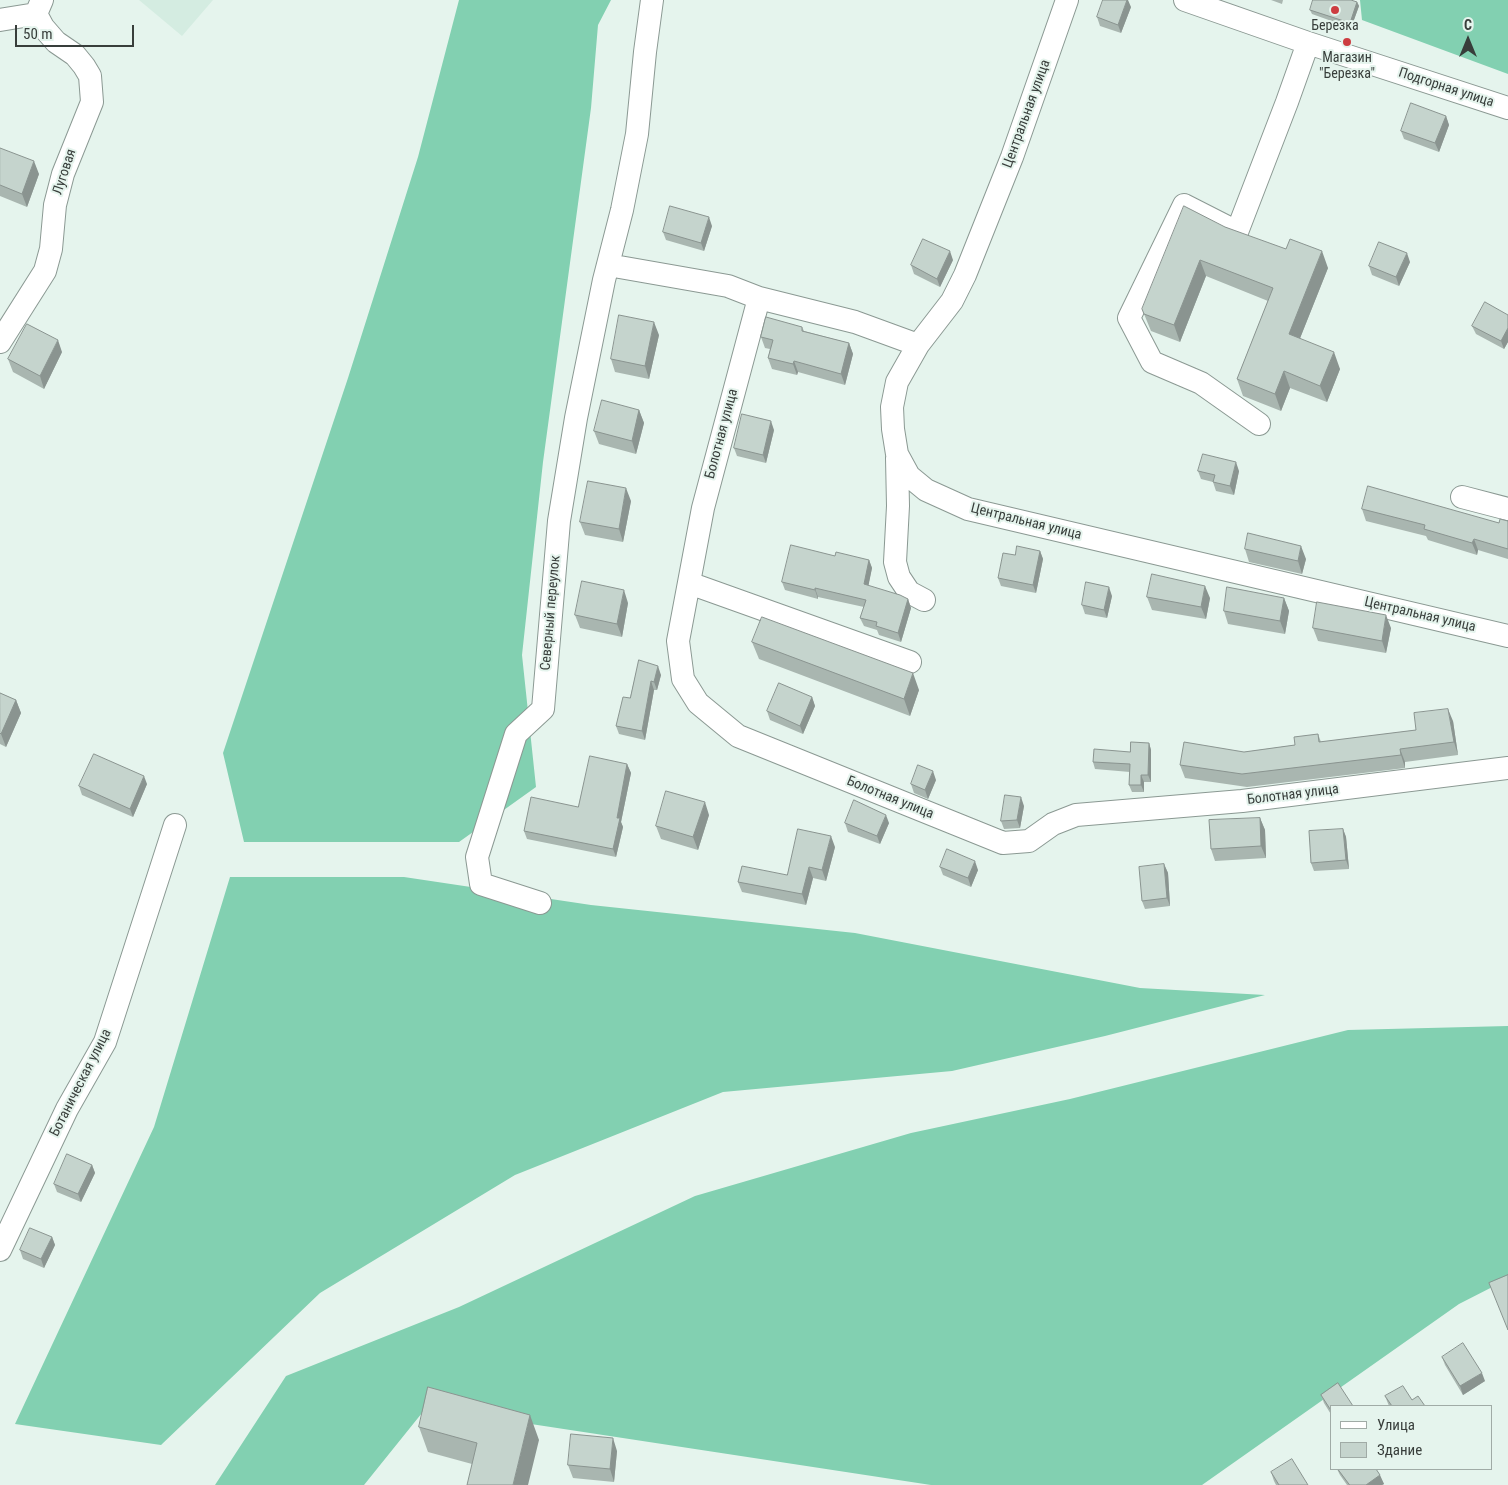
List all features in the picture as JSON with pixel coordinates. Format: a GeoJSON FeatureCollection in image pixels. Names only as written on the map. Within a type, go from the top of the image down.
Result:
{"type":"FeatureCollection","features":[{"type":"Feature","properties":{"kind":"street"},"geometry":{"type":"LineString","coordinates":[[652,0],[637,134],[622,210],[608,265],[728,286],[759,298],[854,322],[918,345]]}},
{"type":"Feature","properties":{"kind":"street","name":"Центральная улица"},"geometry":{"type":"LineString","coordinates":[[1067,0],[1012,157],[965,275],[952,301],[918,345],[897,382],[892,408],[893,429],[897,454],[909,476],[926,490],[968,509],[1508,636]]}},
{"type":"Feature","properties":{"kind":"street","name":"Подгорная улица"},"geometry":{"type":"LineString","coordinates":[[1185,0],[1308,43],[1508,108]]}},
{"type":"Feature","properties":{"kind":"street"},"geometry":{"type":"LineString","coordinates":[[0,20],[39,7]]}},
{"type":"Feature","properties":{"kind":"street","name":"Луговая"},"geometry":{"type":"LineString","coordinates":[[0,342],[45,271],[51,249],[55,205],[63,174],[92,102],[90,76],[75,54],[56,42],[42,27],[39,7]]}},
{"type":"Feature","properties":{"kind":"street"},"geometry":{"type":"LineString","coordinates":[[1259,424],[1201,383],[1152,362],[1129,318],[1184,205],[1237,232],[1308,43]]}},
{"type":"Feature","properties":{"kind":"street","name":"Северный переулок"},"geometry":{"type":"LineString","coordinates":[[540,903],[481,884],[477,857],[516,734],[543,709],[559,521],[576,418],[608,265]]}},
{"type":"Feature","properties":{"kind":"street","name":"Болотная улица"},"geometry":{"type":"LineString","coordinates":[[759,298],[703,508],[678,641],[682,679],[698,704],[738,736],[1003,843],[1029,841],[1053,824],[1076,815],[1242,801],[1508,768]]}},
{"type":"Feature","properties":{"kind":"street"},"geometry":{"type":"LineString","coordinates":[[897,454],[896,562],[899,577],[909,592],[924,600]]}},
{"type":"Feature","properties":{"kind":"street"},"geometry":{"type":"LineString","coordinates":[[1462,497],[1508,509]]}},
{"type":"Feature","properties":{"kind":"street"},"geometry":{"type":"LineString","coordinates":[[689,583],[910,662]]}},
{"type":"Feature","properties":{"kind":"street","name":"Ботаническая улица"},"geometry":{"type":"LineString","coordinates":[[0,1250],[67,1109],[105,1042],[175,825]]}},
{"type":"Feature","properties":{"kind":"shaded area"},"geometry":{"type":"Polygon","coordinates":[[[139,0],[213,0],[182,36],[139,0]]]}},
{"type":"Feature","properties":{"kind":"green space"},"geometry":{"type":"Polygon","coordinates":[[[459,0],[611,0],[598,25],[591,108],[543,462],[522,655],[536,787],[459,842],[244,842],[223,753],[348,378],[418,157],[459,0]]]}},
{"type":"Feature","properties":{"kind":"green space"},"geometry":{"type":"Polygon","coordinates":[[[1360,0],[1508,0],[1508,74],[1362,20],[1360,0]]]}},
{"type":"Feature","properties":{"kind":"green space"},"geometry":{"type":"Polygon","coordinates":[[[230,877],[404,877],[591,905],[855,933],[1140,988],[1265,995],[1105,1036],[952,1071],[723,1092],[515,1175],[320,1293],[161,1445],[15,1424],[154,1127],[230,877]]]}},
{"type":"Feature","properties":{"kind":"green space"},"geometry":{"type":"Polygon","coordinates":[[[1508,1026],[1508,1279],[1459,1304],[1202,1485],[931,1485],[426,1408],[364,1485],[215,1485],[286,1376],[459,1307],[695,1196],[911,1133],[1070,1099],[1348,1030],[1508,1026]]]}},
{"type":"Feature","properties":{"kind":"building"},"geometry":{"type":"Polygon","coordinates":[[[1103,0],[1127,0],[1118,25],[1097,17],[1103,0]]]}},
{"type":"Feature","properties":{"kind":"building","name":"Березка"},"geometry":{"type":"Polygon","coordinates":[[[1313,0],[1351,0],[1357,2],[1350,23],[1310,10],[1313,0]]]}},
{"type":"Feature","properties":{"kind":"building"},"geometry":{"type":"Polygon","coordinates":[[[1411,103],[1446,116],[1435,143],[1401,131],[1411,103]]]}},
{"type":"Feature","properties":{"kind":"building"},"geometry":{"type":"Polygon","coordinates":[[[0,148],[34,161],[22,194],[0,185],[0,148]]]}},
{"type":"Feature","properties":{"kind":"building"},"geometry":{"type":"Polygon","coordinates":[[[670,206],[709,217],[701,243],[663,232],[670,206]]]}},
{"type":"Feature","properties":{"kind":"building"},"geometry":{"type":"Polygon","coordinates":[[[1184,206],[1225,227],[1286,249],[1290,239],[1322,251],[1289,334],[1334,352],[1320,386],[1284,371],[1275,394],[1237,379],[1273,288],[1200,260],[1174,325],[1144,314],[1142,309],[1184,206]]]}},
{"type":"Feature","properties":{"kind":"building"},"geometry":{"type":"Polygon","coordinates":[[[923,239],[950,251],[937,279],[911,265],[923,239]]]}},
{"type":"Feature","properties":{"kind":"building"},"geometry":{"type":"Polygon","coordinates":[[[1379,242],[1407,253],[1396,277],[1369,266],[1379,242]]]}},
{"type":"Feature","properties":{"kind":"building"},"geometry":{"type":"Polygon","coordinates":[[[1485,302],[1508,315],[1508,328],[1501,341],[1472,326],[1485,302]]]}},
{"type":"Feature","properties":{"kind":"building"},"geometry":{"type":"Polygon","coordinates":[[[619,315],[654,322],[645,366],[611,359],[619,315]]]}},
{"type":"Feature","properties":{"kind":"building"},"geometry":{"type":"Polygon","coordinates":[[[766,317],[802,327],[802,331],[849,343],[841,374],[794,361],[793,364],[768,358],[773,340],[761,337],[766,317]]]}},
{"type":"Feature","properties":{"kind":"building"},"geometry":{"type":"Polygon","coordinates":[[[27,324],[58,340],[40,376],[8,359],[27,324]]]}},
{"type":"Feature","properties":{"kind":"building"},"geometry":{"type":"Polygon","coordinates":[[[602,400],[639,410],[632,441],[594,431],[602,400]]]}},
{"type":"Feature","properties":{"kind":"building"},"geometry":{"type":"Polygon","coordinates":[[[742,414],[771,421],[763,455],[734,448],[742,414]]]}},
{"type":"Feature","properties":{"kind":"building"},"geometry":{"type":"Polygon","coordinates":[[[1203,454],[1236,462],[1230,486],[1213,482],[1215,475],[1198,471],[1203,454]]]}},
{"type":"Feature","properties":{"kind":"building"},"geometry":{"type":"Polygon","coordinates":[[[588,481],[626,488],[619,529],[580,522],[588,481]]]}},
{"type":"Feature","properties":{"kind":"building"},"geometry":{"type":"Polygon","coordinates":[[[1368,486],[1499,523],[1500,519],[1508,521],[1508,549],[1474,539],[1472,543],[1424,529],[1425,525],[1362,509],[1368,486]]]}},
{"type":"Feature","properties":{"kind":"building"},"geometry":{"type":"Polygon","coordinates":[[[1248,533],[1301,546],[1298,561],[1245,549],[1248,533]]]}},
{"type":"Feature","properties":{"kind":"building"},"geometry":{"type":"Polygon","coordinates":[[[791,545],[835,556],[836,552],[869,560],[864,584],[908,599],[898,633],[876,626],[877,622],[860,618],[866,600],[782,582],[791,545]]]}},
{"type":"Feature","properties":{"kind":"building"},"geometry":{"type":"Polygon","coordinates":[[[1017,546],[1040,551],[1033,585],[998,578],[1003,553],[1015,555],[1017,546]]]}},
{"type":"Feature","properties":{"kind":"building"},"geometry":{"type":"Polygon","coordinates":[[[1152,574],[1205,586],[1201,607],[1147,597],[1152,574]]]}},
{"type":"Feature","properties":{"kind":"building"},"geometry":{"type":"Polygon","coordinates":[[[582,581],[624,590],[617,624],[575,615],[582,581]]]}},
{"type":"Feature","properties":{"kind":"building"},"geometry":{"type":"Polygon","coordinates":[[[1086,582],[1109,587],[1104,610],[1082,605],[1086,582]]]}},
{"type":"Feature","properties":{"kind":"building"},"geometry":{"type":"Polygon","coordinates":[[[1227,587],[1284,598],[1280,621],[1224,611],[1227,587]]]}},
{"type":"Feature","properties":{"kind":"building"},"geometry":{"type":"Polygon","coordinates":[[[1317,602],[1386,615],[1382,641],[1313,628],[1317,602]]]}},
{"type":"Feature","properties":{"kind":"building"},"geometry":{"type":"Polygon","coordinates":[[[762,617],[913,673],[904,699],[752,642],[762,617]]]}},
{"type":"Feature","properties":{"kind":"building"},"geometry":{"type":"Polygon","coordinates":[[[639,660],[658,666],[654,682],[651,681],[642,731],[616,726],[623,697],[630,698],[639,660]]]}},
{"type":"Feature","properties":{"kind":"building"},"geometry":{"type":"Polygon","coordinates":[[[779,683],[812,697],[800,726],[767,711],[779,683]]]}},
{"type":"Feature","properties":{"kind":"building"},"geometry":{"type":"Polygon","coordinates":[[[0,693],[16,700],[1,734],[0,733],[0,693]]]}},
{"type":"Feature","properties":{"kind":"building"},"geometry":{"type":"Polygon","coordinates":[[[1448,709],[1454,742],[1400,749],[1401,755],[1242,774],[1180,765],[1184,742],[1244,752],[1295,745],[1294,737],[1318,734],[1319,742],[1416,730],[1414,713],[1448,709]]]}},
{"type":"Feature","properties":{"kind":"building"},"geometry":{"type":"Polygon","coordinates":[[[1131,742],[1149,743],[1148,775],[1141,775],[1141,785],[1129,785],[1130,764],[1093,762],[1094,749],[1130,752],[1131,742]]]}},
{"type":"Feature","properties":{"kind":"building"},"geometry":{"type":"Polygon","coordinates":[[[94,754],[144,776],[130,809],[79,786],[94,754]]]}},
{"type":"Feature","properties":{"kind":"building"},"geometry":{"type":"Polygon","coordinates":[[[590,756],[627,764],[617,818],[620,818],[613,849],[524,831],[531,797],[578,807],[590,756]]]}},
{"type":"Feature","properties":{"kind":"building"},"geometry":{"type":"Polygon","coordinates":[[[918,765],[933,771],[925,790],[911,784],[918,765]]]}},
{"type":"Feature","properties":{"kind":"building"},"geometry":{"type":"Polygon","coordinates":[[[666,791],[705,802],[693,837],[656,826],[666,791]]]}},
{"type":"Feature","properties":{"kind":"building"},"geometry":{"type":"Polygon","coordinates":[[[1005,795],[1021,797],[1017,820],[1001,821],[1005,795]]]}},
{"type":"Feature","properties":{"kind":"building"},"geometry":{"type":"Polygon","coordinates":[[[854,800],[886,815],[877,836],[845,823],[854,800]]]}},
{"type":"Feature","properties":{"kind":"building"},"geometry":{"type":"Polygon","coordinates":[[[1260,818],[1261,846],[1211,849],[1209,820],[1260,818]]]}},
{"type":"Feature","properties":{"kind":"building"},"geometry":{"type":"Polygon","coordinates":[[[798,829],[831,836],[822,870],[809,867],[802,894],[738,882],[742,866],[787,875],[798,829]]]}},
{"type":"Feature","properties":{"kind":"building"},"geometry":{"type":"Polygon","coordinates":[[[1343,829],[1346,860],[1311,863],[1309,831],[1343,829]]]}},
{"type":"Feature","properties":{"kind":"building"},"geometry":{"type":"Polygon","coordinates":[[[947,849],[975,861],[968,878],[940,867],[947,849]]]}},
{"type":"Feature","properties":{"kind":"building"},"geometry":{"type":"Polygon","coordinates":[[[1164,864],[1167,898],[1142,901],[1139,867],[1164,864]]]}},
{"type":"Feature","properties":{"kind":"building"},"geometry":{"type":"Polygon","coordinates":[[[67,1154],[92,1165],[78,1194],[54,1184],[67,1154]]]}},
{"type":"Feature","properties":{"kind":"building"},"geometry":{"type":"Polygon","coordinates":[[[30,1228],[52,1237],[41,1259],[20,1250],[30,1228]]]}},
{"type":"Feature","properties":{"kind":"building"},"geometry":{"type":"Polygon","coordinates":[[[1508,1275],[1508,1330],[1489,1283],[1508,1275]]]}},
{"type":"Feature","properties":{"kind":"building"},"geometry":{"type":"Polygon","coordinates":[[[1463,1343],[1482,1373],[1460,1386],[1442,1357],[1463,1343]]]}},
{"type":"Feature","properties":{"kind":"building"},"geometry":{"type":"Polygon","coordinates":[[[1338,1383],[1352,1405],[1330,1405],[1330,1409],[1321,1395],[1338,1383]]]}},
{"type":"Feature","properties":{"kind":"building"},"geometry":{"type":"Polygon","coordinates":[[[1403,1386],[1412,1400],[1418,1396],[1424,1405],[1391,1405],[1385,1396],[1403,1386]]]}},
{"type":"Feature","properties":{"kind":"building"},"geometry":{"type":"Polygon","coordinates":[[[428,1387],[530,1415],[513,1485],[467,1485],[477,1443],[419,1427],[428,1387]]]}},
{"type":"Feature","properties":{"kind":"building"},"geometry":{"type":"Polygon","coordinates":[[[571,1434],[613,1438],[610,1469],[568,1465],[571,1434]]]}},
{"type":"Feature","properties":{"kind":"building"},"geometry":{"type":"Polygon","coordinates":[[[1292,1459],[1308,1485],[1279,1485],[1271,1472],[1292,1459]]]}},
{"type":"Feature","properties":{"kind":"building"},"geometry":{"type":"Polygon","coordinates":[[[1339,1470],[1377,1470],[1380,1475],[1366,1485],[1350,1485],[1339,1470]]]}},
{"type":"Feature","properties":{"kind":"place","name":"Березка"},"geometry":{"type":"Point","coordinates":[1335,10]}},
{"type":"Feature","properties":{"kind":"place","name":"Магазин \"Березка\""},"geometry":{"type":"Point","coordinates":[1347,42]}}]}
